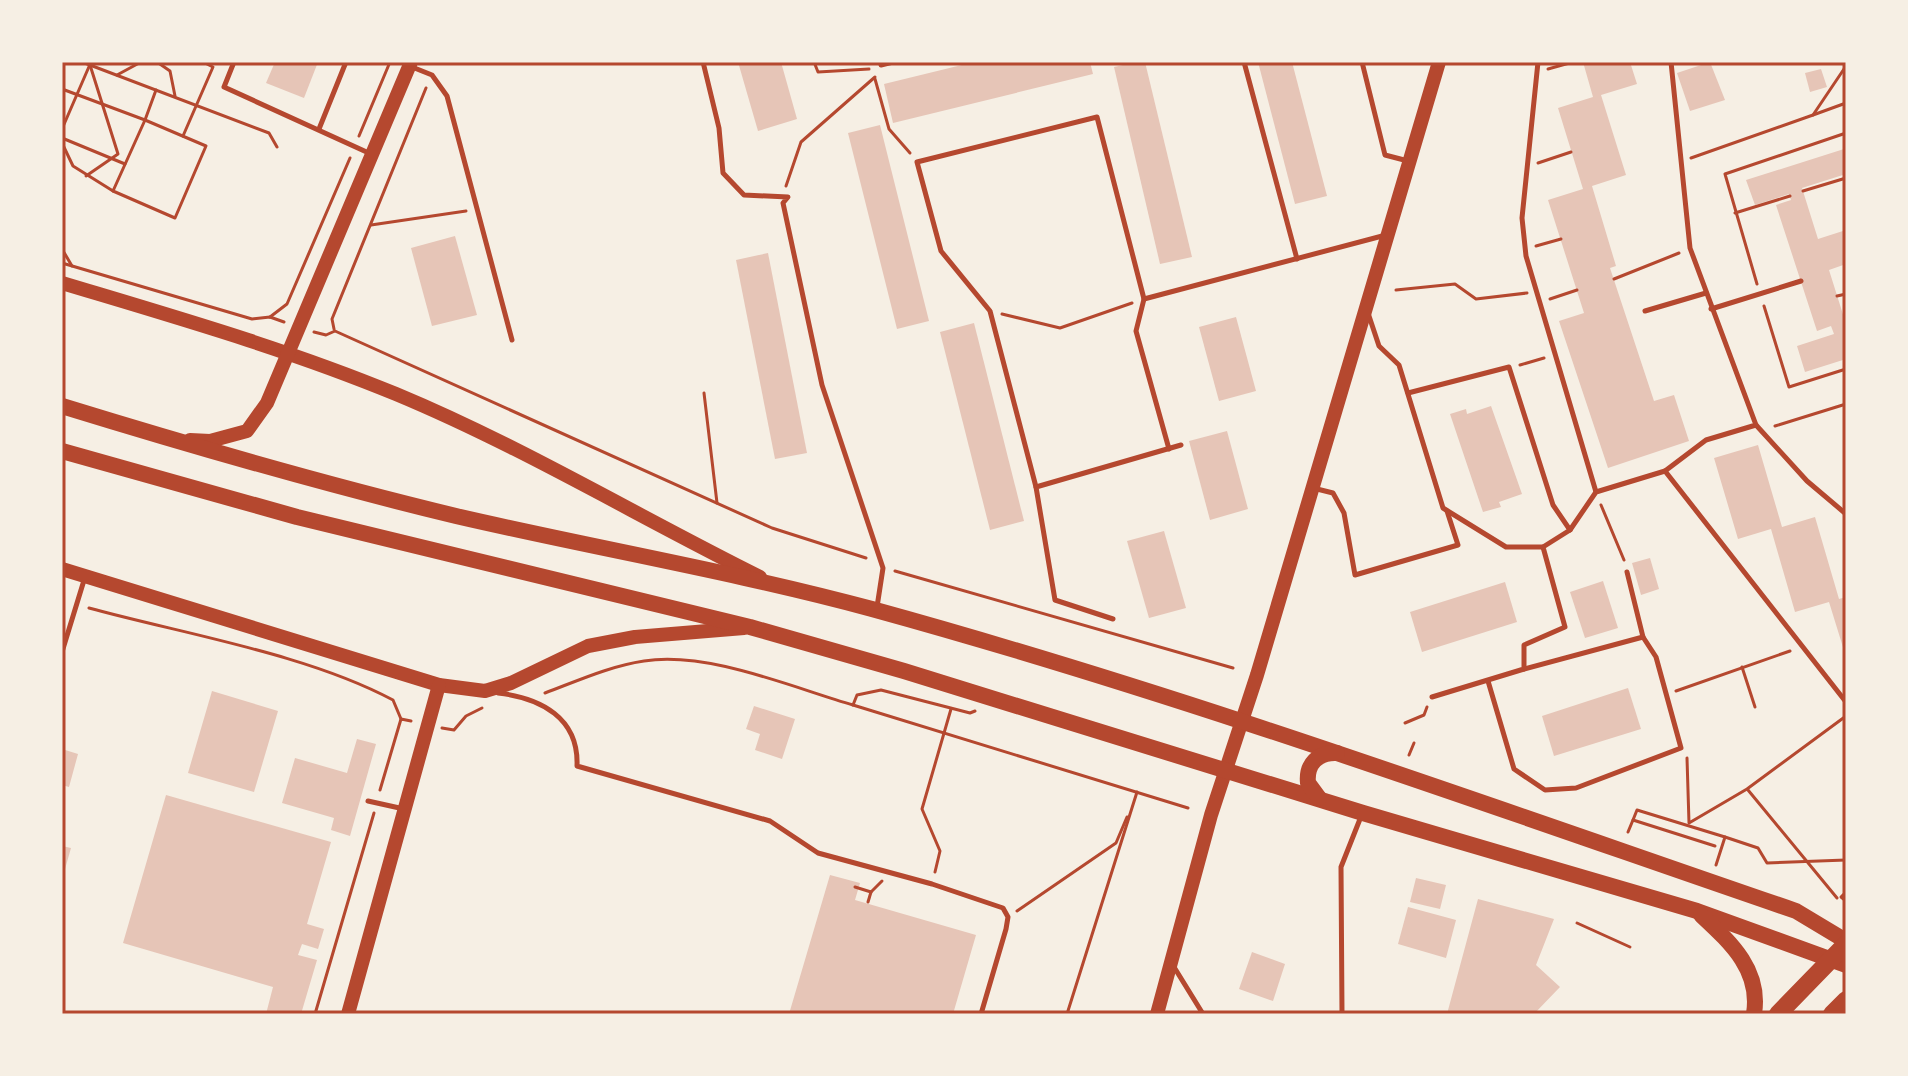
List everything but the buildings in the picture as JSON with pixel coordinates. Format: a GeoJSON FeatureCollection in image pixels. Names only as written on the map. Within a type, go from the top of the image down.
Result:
{"type":"FeatureCollection","features":[{"type":"Feature","properties":{"kind":"main road"},"geometry":{"type":"LineString","coordinates":[[62,406],[302,478],[458,516],[769,582],[877,610],[1242,720],[1796,911],[1846,942],[1838,962],[1778,1014]]}},
{"type":"Feature","properties":{"kind":"main road"},"geometry":{"type":"LineString","coordinates":[[62,451],[135,473],[750,627],[1697,911],[1838,962]]}},
{"type":"Feature","properties":{"kind":"main road"},"geometry":{"type":"LineString","coordinates":[[1324,800],[1311,791],[1309,767],[1319,755],[1342,754]]}},
{"type":"Feature","properties":{"kind":"main road"},"geometry":{"type":"LineString","coordinates":[[1697,911],[1732,943],[1747,966],[1757,994],[1754,1014]]}},
{"type":"Feature","properties":{"kind":"main road"},"geometry":{"type":"LineString","coordinates":[[1832,1014],[1846,1000]]}},
{"type":"Feature","properties":{"kind":"street"},"geometry":{"type":"LineString","coordinates":[[1157,1014],[1227,768],[1439,62]]}},
{"type":"Feature","properties":{"kind":"street"},"geometry":{"type":"LineString","coordinates":[[170,438],[210,441],[247,431],[267,403],[410,64]]}},
{"type":"Feature","properties":{"kind":"street"},"geometry":{"type":"LineString","coordinates":[[62,283],[288,351],[472,428],[769,582]]}},
{"type":"Feature","properties":{"kind":"street"},"geometry":{"type":"LineString","coordinates":[[62,569],[486,699],[511,683],[588,646],[635,637],[750,627]]}},
{"type":"Feature","properties":{"kind":"street"},"geometry":{"type":"LineString","coordinates":[[348,1014],[439,685]]}},
{"type":"Feature","properties":{"kind":"lane"},"geometry":{"type":"LineString","coordinates":[[234,62],[224,87],[372,154]]}},
{"type":"Feature","properties":{"kind":"lane"},"geometry":{"type":"LineString","coordinates":[[319,129],[346,62]]}},
{"type":"Feature","properties":{"kind":"lane"},"geometry":{"type":"LineString","coordinates":[[703,62],[719,128],[723,173],[744,195],[788,197],[783,203],[822,385],[883,568],[877,610]]}},
{"type":"Feature","properties":{"kind":"lane"},"geometry":{"type":"LineString","coordinates":[[881,65],[893,62]]}},
{"type":"Feature","properties":{"kind":"lane"},"geometry":{"type":"LineString","coordinates":[[1244,62],[1297,259]]}},
{"type":"Feature","properties":{"kind":"lane"},"geometry":{"type":"LineString","coordinates":[[1362,62],[1385,155],[1409,161]]}},
{"type":"Feature","properties":{"kind":"lane"},"geometry":{"type":"LineString","coordinates":[[1538,62],[1522,218],[1525,250],[1596,492]]}},
{"type":"Feature","properties":{"kind":"lane"},"geometry":{"type":"LineString","coordinates":[[1671,62],[1690,248],[1711,309],[1758,428],[1807,481],[1846,514]]}},
{"type":"Feature","properties":{"kind":"lane"},"geometry":{"type":"LineString","coordinates":[[410,64],[432,75],[447,96],[512,340]]}},
{"type":"Feature","properties":{"kind":"lane"},"geometry":{"type":"LineString","coordinates":[[1113,619],[1055,600],[1036,487],[990,311],[941,251],[917,162],[1097,117],[1144,299],[1136,331],[1169,449]]}},
{"type":"Feature","properties":{"kind":"lane"},"geometry":{"type":"LineString","coordinates":[[1144,299],[1387,235]]}},
{"type":"Feature","properties":{"kind":"lane"},"geometry":{"type":"LineString","coordinates":[[1711,309],[1801,281]]}},
{"type":"Feature","properties":{"kind":"lane"},"geometry":{"type":"LineString","coordinates":[[1645,311],[1706,293]]}},
{"type":"Feature","properties":{"kind":"lane"},"geometry":{"type":"LineString","coordinates":[[1365,306],[1379,346],[1399,365],[1443,508],[1506,547],[1543,547],[1570,530],[1596,492],[1665,471],[1706,440],[1758,428]]}},
{"type":"Feature","properties":{"kind":"lane"},"geometry":{"type":"LineString","coordinates":[[1408,393],[1509,367],[1553,505],[1570,530]]}},
{"type":"Feature","properties":{"kind":"lane"},"geometry":{"type":"LineString","coordinates":[[1036,487],[1181,445]]}},
{"type":"Feature","properties":{"kind":"lane"},"geometry":{"type":"LineString","coordinates":[[1665,471],[1846,702]]}},
{"type":"Feature","properties":{"kind":"lane"},"geometry":{"type":"LineString","coordinates":[[1312,487],[1333,493],[1344,513],[1355,575],[1458,545],[1447,510]]}},
{"type":"Feature","properties":{"kind":"lane"},"geometry":{"type":"LineString","coordinates":[[1524,669],[1524,645],[1565,627],[1543,547]]}},
{"type":"Feature","properties":{"kind":"lane"},"geometry":{"type":"LineString","coordinates":[[1488,681],[1514,769],[1545,790],[1576,788],[1681,748],[1652,646],[1643,637],[1627,572]]}},
{"type":"Feature","properties":{"kind":"lane"},"geometry":{"type":"LineString","coordinates":[[62,652],[85,576]]}},
{"type":"Feature","properties":{"kind":"lane"},"geometry":{"type":"LineString","coordinates":[[1432,697],[1643,637]]}},
{"type":"Feature","properties":{"kind":"lane"},"geometry":{"type":"LineString","coordinates":[[486,699],[535,701],[568,726],[578,744],[577,766],[770,821],[818,853],[995,904],[1008,917],[981,1014]]}},
{"type":"Feature","properties":{"kind":"lane"},"geometry":{"type":"LineString","coordinates":[[368,801],[405,809]]}},
{"type":"Feature","properties":{"kind":"lane"},"geometry":{"type":"LineString","coordinates":[[1342,1014],[1341,867],[1363,813]]}},
{"type":"Feature","properties":{"kind":"lane"},"geometry":{"type":"LineString","coordinates":[[1171,961],[1203,1014]]}},
{"type":"Feature","properties":{"kind":"path"},"geometry":{"type":"LineString","coordinates":[[82,62],[269,133],[277,147]]}},
{"type":"Feature","properties":{"kind":"path"},"geometry":{"type":"LineString","coordinates":[[117,75],[141,62]]}},
{"type":"Feature","properties":{"kind":"path"},"geometry":{"type":"LineString","coordinates":[[157,62],[170,71],[175,97]]}},
{"type":"Feature","properties":{"kind":"path"},"geometry":{"type":"LineString","coordinates":[[183,136],[213,67],[203,62]]}},
{"type":"Feature","properties":{"kind":"path"},"geometry":{"type":"LineString","coordinates":[[270,317],[287,304],[390,62]]}},
{"type":"Feature","properties":{"kind":"path"},"geometry":{"type":"LineString","coordinates":[[814,62],[818,72],[873,69],[889,129],[917,162]]}},
{"type":"Feature","properties":{"kind":"path"},"geometry":{"type":"LineString","coordinates":[[1537,73],[1573,62]]}},
{"type":"Feature","properties":{"kind":"path"},"geometry":{"type":"LineString","coordinates":[[62,129],[90,64]]}},
{"type":"Feature","properties":{"kind":"path"},"geometry":{"type":"LineString","coordinates":[[86,176],[118,154],[90,64]]}},
{"type":"Feature","properties":{"kind":"path"},"geometry":{"type":"LineString","coordinates":[[1813,115],[1846,66]]}},
{"type":"Feature","properties":{"kind":"path"},"geometry":{"type":"LineString","coordinates":[[335,331],[332,319],[432,75]]}},
{"type":"Feature","properties":{"kind":"path"},"geometry":{"type":"LineString","coordinates":[[783,195],[801,142],[875,77]]}},
{"type":"Feature","properties":{"kind":"path"},"geometry":{"type":"LineString","coordinates":[[62,89],[206,146],[175,218],[86,176],[73,166],[62,141]]}},
{"type":"Feature","properties":{"kind":"path"},"geometry":{"type":"LineString","coordinates":[[113,191],[156,90]]}},
{"type":"Feature","properties":{"kind":"path"},"geometry":{"type":"LineString","coordinates":[[1681,162],[1846,103]]}},
{"type":"Feature","properties":{"kind":"path"},"geometry":{"type":"LineString","coordinates":[[1846,133],[1725,174],[1789,387],[1846,369]]}},
{"type":"Feature","properties":{"kind":"path"},"geometry":{"type":"LineString","coordinates":[[62,141],[125,164]]}},
{"type":"Feature","properties":{"kind":"path"},"geometry":{"type":"LineString","coordinates":[[1527,167],[1571,152]]}},
{"type":"Feature","properties":{"kind":"path"},"geometry":{"type":"LineString","coordinates":[[1803,191],[1846,178]]}},
{"type":"Feature","properties":{"kind":"path"},"geometry":{"type":"LineString","coordinates":[[1735,213],[1790,196]]}},
{"type":"Feature","properties":{"kind":"path"},"geometry":{"type":"LineString","coordinates":[[371,225],[477,209]]}},
{"type":"Feature","properties":{"kind":"path"},"geometry":{"type":"LineString","coordinates":[[1525,250],[1561,239]]}},
{"type":"Feature","properties":{"kind":"path"},"geometry":{"type":"LineString","coordinates":[[1614,279],[1652,267],[1690,248]]}},
{"type":"Feature","properties":{"kind":"path"},"geometry":{"type":"LineString","coordinates":[[62,249],[72,266]]}},
{"type":"Feature","properties":{"kind":"path"},"geometry":{"type":"LineString","coordinates":[[62,263],[252,319],[270,317],[326,335],[335,331],[772,528],[867,559],[883,568],[1233,668]]}},
{"type":"Feature","properties":{"kind":"path"},"geometry":{"type":"LineString","coordinates":[[1396,290],[1455,284],[1476,299],[1523,294]]}},
{"type":"Feature","properties":{"kind":"path"},"geometry":{"type":"LineString","coordinates":[[1539,302],[1577,290]]}},
{"type":"Feature","properties":{"kind":"path"},"geometry":{"type":"LineString","coordinates":[[1837,296],[1846,294]]}},
{"type":"Feature","properties":{"kind":"path"},"geometry":{"type":"LineString","coordinates":[[990,311],[1060,328],[1144,299]]}},
{"type":"Feature","properties":{"kind":"path"},"geometry":{"type":"LineString","coordinates":[[1519,365],[1539,359]]}},
{"type":"Feature","properties":{"kind":"path"},"geometry":{"type":"LineString","coordinates":[[704,393],[717,503]]}},
{"type":"Feature","properties":{"kind":"path"},"geometry":{"type":"LineString","coordinates":[[1758,428],[1846,404]]}},
{"type":"Feature","properties":{"kind":"path"},"geometry":{"type":"LineString","coordinates":[[1603,507],[1627,572]]}},
{"type":"Feature","properties":{"kind":"path"},"geometry":{"type":"LineString","coordinates":[[76,605],[216,639],[340,678],[393,700],[401,719],[315,1014]]}},
{"type":"Feature","properties":{"kind":"path"},"geometry":{"type":"LineString","coordinates":[[1666,694],[1780,654]]}},
{"type":"Feature","properties":{"kind":"path"},"geometry":{"type":"LineString","coordinates":[[539,695],[607,669],[674,658],[702,662],[944,732],[1188,808]]}},
{"type":"Feature","properties":{"kind":"path"},"geometry":{"type":"LineString","coordinates":[[1742,667],[1755,707]]}},
{"type":"Feature","properties":{"kind":"path"},"geometry":{"type":"LineString","coordinates":[[853,705],[857,695],[881,690],[981,713]]}},
{"type":"Feature","properties":{"kind":"path"},"geometry":{"type":"LineString","coordinates":[[1405,723],[1424,715],[1432,697]]}},
{"type":"Feature","properties":{"kind":"path"},"geometry":{"type":"LineString","coordinates":[[401,719],[454,730],[486,699]]}},
{"type":"Feature","properties":{"kind":"path"},"geometry":{"type":"LineString","coordinates":[[932,884],[940,851],[922,809],[951,708]]}},
{"type":"Feature","properties":{"kind":"path"},"geometry":{"type":"LineString","coordinates":[[1689,823],[1747,789],[1846,716]]}},
{"type":"Feature","properties":{"kind":"path"},"geometry":{"type":"LineString","coordinates":[[1409,755],[1414,743]]}},
{"type":"Feature","properties":{"kind":"path"},"geometry":{"type":"LineString","coordinates":[[1681,748],[1689,762],[1689,823]]}},
{"type":"Feature","properties":{"kind":"path"},"geometry":{"type":"LineString","coordinates":[[1747,789],[1837,898]]}},
{"type":"Feature","properties":{"kind":"path"},"geometry":{"type":"LineString","coordinates":[[1067,1014],[1137,792]]}},
{"type":"Feature","properties":{"kind":"path"},"geometry":{"type":"LineString","coordinates":[[1628,832],[1637,810],[1689,823],[1758,848],[1767,863],[1846,860]]}},
{"type":"Feature","properties":{"kind":"path"},"geometry":{"type":"LineString","coordinates":[[1008,917],[1116,843],[1123,821],[1129,814]]}},
{"type":"Feature","properties":{"kind":"path"},"geometry":{"type":"LineString","coordinates":[[1633,820],[1715,846]]}},
{"type":"Feature","properties":{"kind":"path"},"geometry":{"type":"LineString","coordinates":[[1715,867],[1725,837]]}},
{"type":"Feature","properties":{"kind":"path"},"geometry":{"type":"LineString","coordinates":[[868,902],[871,892],[891,873]]}},
{"type":"Feature","properties":{"kind":"path"},"geometry":{"type":"LineString","coordinates":[[855,887],[871,892]]}},
{"type":"Feature","properties":{"kind":"path"},"geometry":{"type":"LineString","coordinates":[[1846,892],[1841,897],[1846,901]]}},
{"type":"Feature","properties":{"kind":"path"},"geometry":{"type":"LineString","coordinates":[[1577,923],[1630,947]]}}]}
